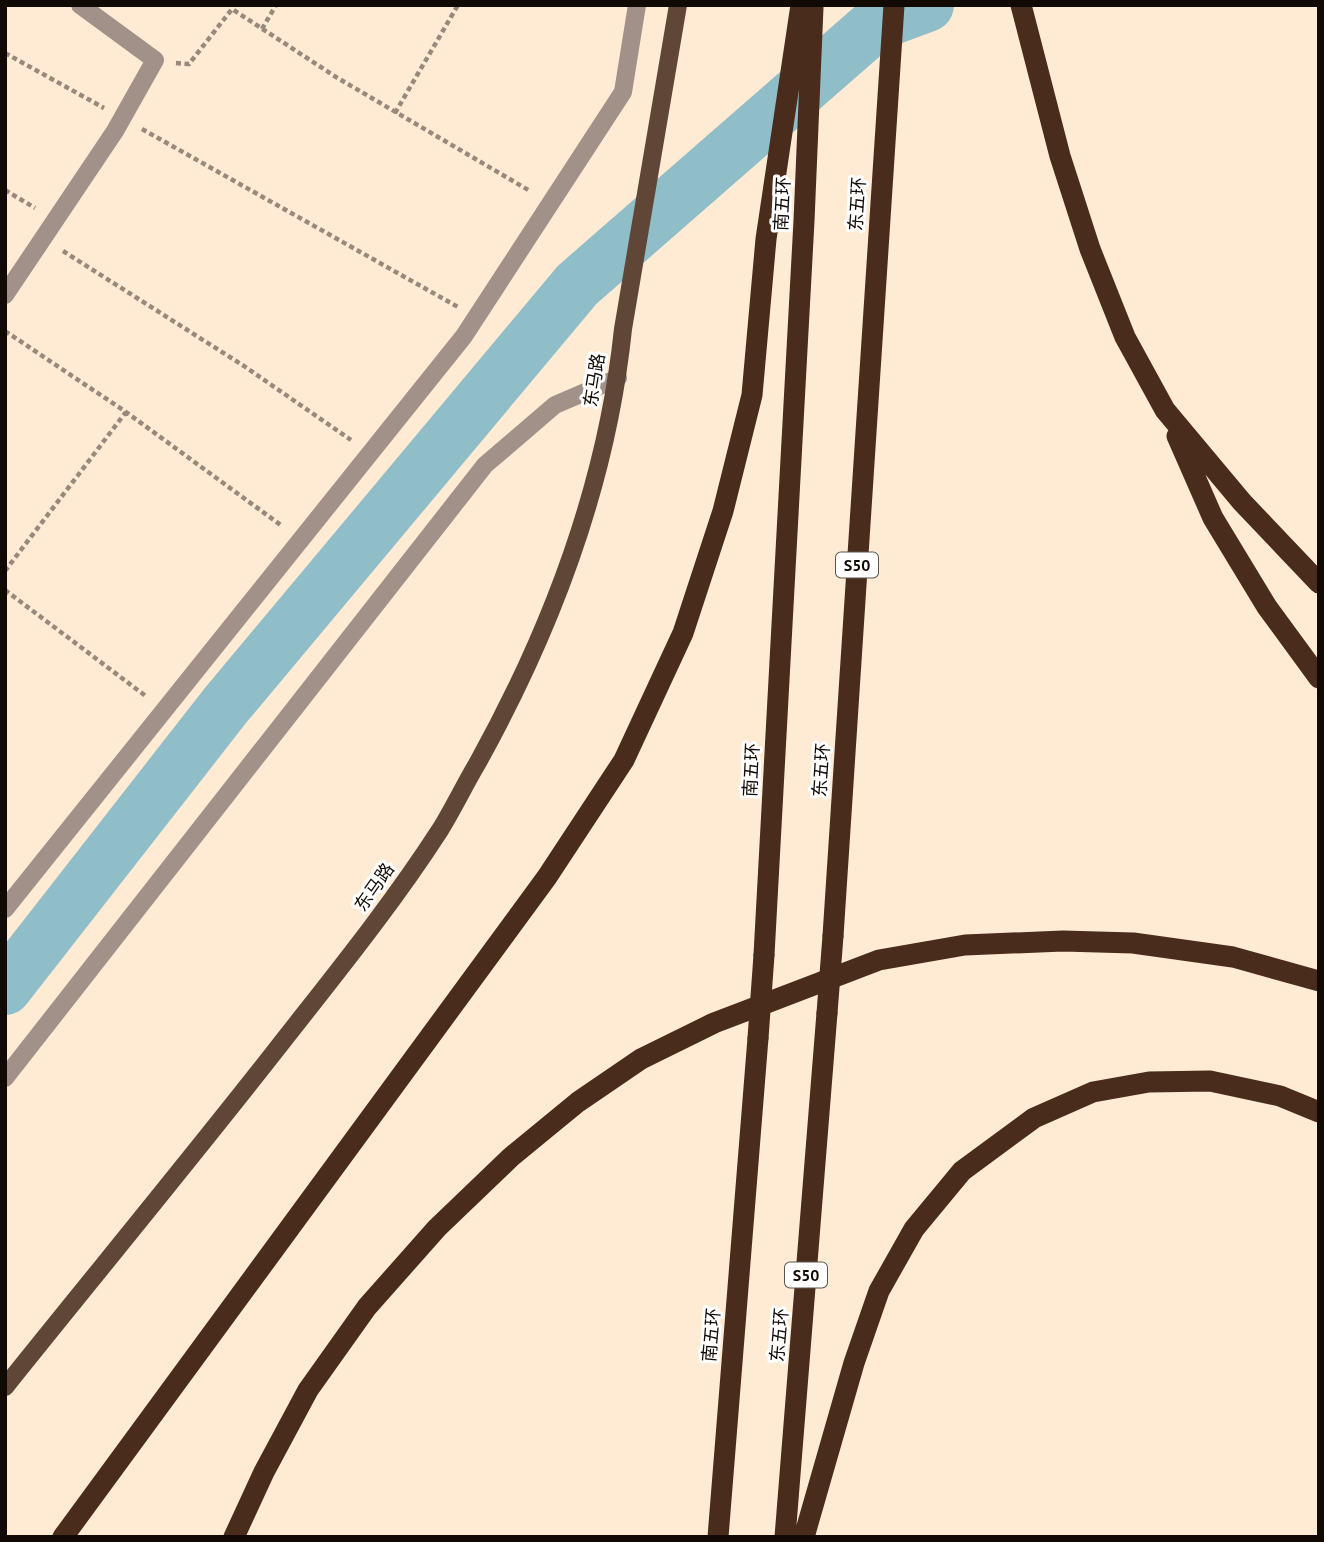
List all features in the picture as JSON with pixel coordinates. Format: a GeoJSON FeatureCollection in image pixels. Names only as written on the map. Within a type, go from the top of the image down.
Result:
{"type":"FeatureCollection","features":[{"type":"Feature","properties":{"kind":"highway"},"geometry":{"type":"LineString","coordinates":[[63,1537],[547,877],[624,760],[683,632],[723,511],[752,395],[766,239],[801,5]]}},
{"type":"Feature","properties":{"kind":"highway","name":"南五环"},"geometry":{"type":"LineString","coordinates":[[718,1537],[764,955],[804,221],[813,5]]}},
{"type":"Feature","properties":{"kind":"highway","name":"东五环"},"geometry":{"type":"LineString","coordinates":[[785,1537],[833,936],[894,5]]}},
{"type":"Feature","properties":{"kind":"highway"},"geometry":{"type":"LineString","coordinates":[[1021,5],[1060,156],[1090,249],[1125,337],[1165,410],[1213,517],[1267,607],[1319,678]]}},
{"type":"Feature","properties":{"kind":"highway"},"geometry":{"type":"LineString","coordinates":[[1165,410],[1242,502],[1319,583]]}},
{"type":"Feature","properties":{"kind":"highway"},"geometry":{"type":"LineString","coordinates":[[234,1537],[264,1472],[308,1390],[367,1307],[438,1228],[511,1157],[578,1102],[641,1059],[714,1023],[879,960],[965,945],[1062,941],[1133,943],[1233,957],[1319,981]]}},
{"type":"Feature","properties":{"kind":"highway"},"geometry":{"type":"LineString","coordinates":[[804,1537],[854,1363],[878,1291],[914,1229],[962,1171],[1034,1118],[1093,1092],[1149,1082],[1210,1082],[1280,1096],[1319,1112]]}},
{"type":"Feature","properties":{"kind":"highway"},"geometry":{"type":"LineString","coordinates":[[74,1537],[113,1468]]}},
{"type":"Feature","properties":{"kind":"main road","name":"东马路"},"geometry":{"type":"LineString","coordinates":[[5,1387],[356,948],[440,829],[500,722],[546,625],[574,553],[595,482],[618,378],[623,329],[678,5]]}},
{"type":"Feature","properties":{"kind":"street"},"geometry":{"type":"LineString","coordinates":[[5,295],[45,239],[122,118],[155,60],[80,5]]}},
{"type":"Feature","properties":{"kind":"street"},"geometry":{"type":"LineString","coordinates":[[5,909],[477,318],[623,92],[637,5]]}},
{"type":"Feature","properties":{"kind":"street"},"geometry":{"type":"LineString","coordinates":[[5,1078],[485,465],[555,405],[618,378]]}},
{"type":"Feature","properties":{"kind":"path"},"geometry":{"type":"LineString","coordinates":[[262,29],[276,5]]}},
{"type":"Feature","properties":{"kind":"path"},"geometry":{"type":"LineString","coordinates":[[395,113],[458,5]]}},
{"type":"Feature","properties":{"kind":"path"},"geometry":{"type":"LineString","coordinates":[[155,60],[189,64],[232,9],[395,113],[551,203]]}},
{"type":"Feature","properties":{"kind":"path"},"geometry":{"type":"LineString","coordinates":[[5,53],[477,318]]}},
{"type":"Feature","properties":{"kind":"path"},"geometry":{"type":"LineString","coordinates":[[5,190],[56,220]]}},
{"type":"Feature","properties":{"kind":"path"},"geometry":{"type":"LineString","coordinates":[[45,239],[244,366],[370,453]]}},
{"type":"Feature","properties":{"kind":"path"},"geometry":{"type":"LineString","coordinates":[[5,331],[126,412],[300,539]]}},
{"type":"Feature","properties":{"kind":"path"},"geometry":{"type":"LineString","coordinates":[[5,571],[126,412]]}},
{"type":"Feature","properties":{"kind":"path"},"geometry":{"type":"LineString","coordinates":[[5,590],[164,710]]}},
{"type":"Feature","properties":{"kind":"waterway"},"geometry":{"type":"LineString","coordinates":[[5,988],[225,706],[577,285],[876,24],[927,5]]}}]}
